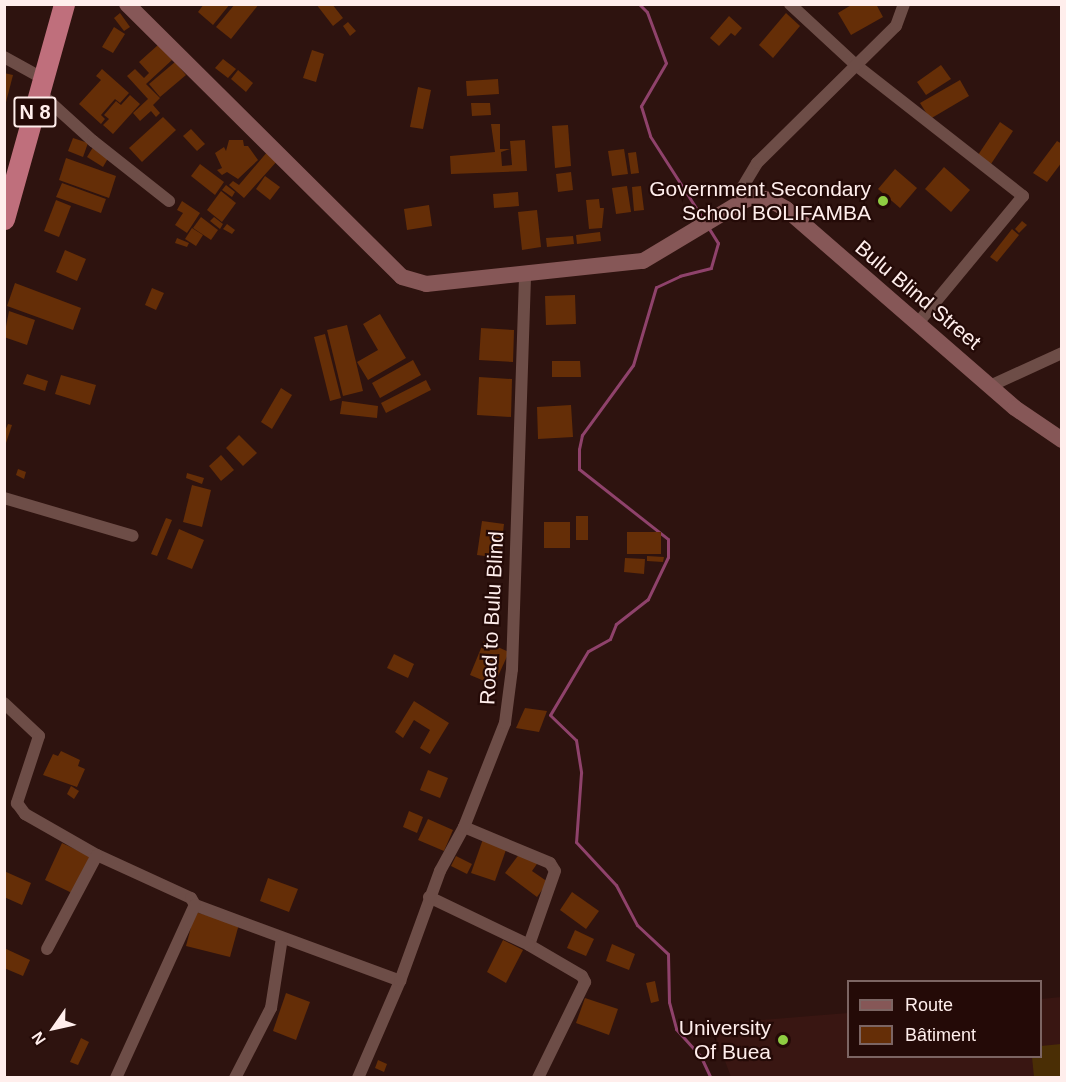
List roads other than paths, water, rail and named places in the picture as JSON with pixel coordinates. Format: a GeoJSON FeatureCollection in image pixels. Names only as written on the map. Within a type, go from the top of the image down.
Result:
{"type":"FeatureCollection","features":[{"type":"Feature","properties":{"kind":"highway","name":"N 8"},"geometry":{"type":"LineString","coordinates":[[5,217],[64,4]]}},
{"type":"Feature","properties":{"kind":"street"},"geometry":{"type":"LineString","coordinates":[[127,4],[396,274],[426,284],[643,261],[706,225],[741,202],[742,188],[757,163],[896,26],[904,4]]}},
{"type":"Feature","properties":{"kind":"street"},"geometry":{"type":"LineString","coordinates":[[790,4],[857,66],[1024,197],[917,324]]}},
{"type":"Feature","properties":{"kind":"street"},"geometry":{"type":"LineString","coordinates":[[4,57],[42,86],[93,141],[170,201]]}},
{"type":"Feature","properties":{"kind":"street","name":"Bulu Blind Street"},"geometry":{"type":"LineString","coordinates":[[741,202],[752,197],[770,200],[786,209],[990,386],[1062,440]]}},
{"type":"Feature","properties":{"kind":"street","name":"Road to Bulu Blind"},"geometry":{"type":"LineString","coordinates":[[358,1077],[400,981],[429,897],[464,827],[503,729],[510,696],[525,274]]}},
{"type":"Feature","properties":{"kind":"street"},"geometry":{"type":"LineString","coordinates":[[990,386],[1062,353]]}},
{"type":"Feature","properties":{"kind":"street"},"geometry":{"type":"LineString","coordinates":[[4,498],[133,536]]}},
{"type":"Feature","properties":{"kind":"street"},"geometry":{"type":"LineString","coordinates":[[4,703],[34,728],[40,742],[17,802],[21,810],[97,855],[191,898],[195,905],[400,981]]}},
{"type":"Feature","properties":{"kind":"street"},"geometry":{"type":"LineString","coordinates":[[464,827],[553,867],[529,945]]}},
{"type":"Feature","properties":{"kind":"street"},"geometry":{"type":"LineString","coordinates":[[47,949],[97,855]]}},
{"type":"Feature","properties":{"kind":"street"},"geometry":{"type":"LineString","coordinates":[[429,897],[529,945],[582,976],[585,982],[538,1077]]}},
{"type":"Feature","properties":{"kind":"street"},"geometry":{"type":"LineString","coordinates":[[116,1077],[195,905]]}},
{"type":"Feature","properties":{"kind":"street"},"geometry":{"type":"LineString","coordinates":[[235,1077],[275,999],[282,938]]}},
{"type":"Feature","properties":{"kind":"waterway"},"geometry":{"type":"LineString","coordinates":[[639,4],[647,12],[666,63],[641,106],[650,136],[703,219]]}},
{"type":"Feature","properties":{"kind":"waterway"},"geometry":{"type":"LineString","coordinates":[[708,227],[718,243],[711,268],[680,276],[656,287],[633,365],[582,435],[579,449],[579,469],[668,539],[668,557],[648,599],[616,624],[610,639],[588,651],[550,715],[576,740],[581,773],[576,842],[616,885],[637,925],[668,954],[669,1002],[676,1029],[701,1057],[711,1078]]}},
{"type":"Feature","properties":{"kind":"place","name":"Government Secondary School BOLIFAMBA"},"geometry":{"type":"Point","coordinates":[883,201]}},
{"type":"Feature","properties":{"kind":"place","name":"University Of Buea"},"geometry":{"type":"Point","coordinates":[783,1040]}}]}
